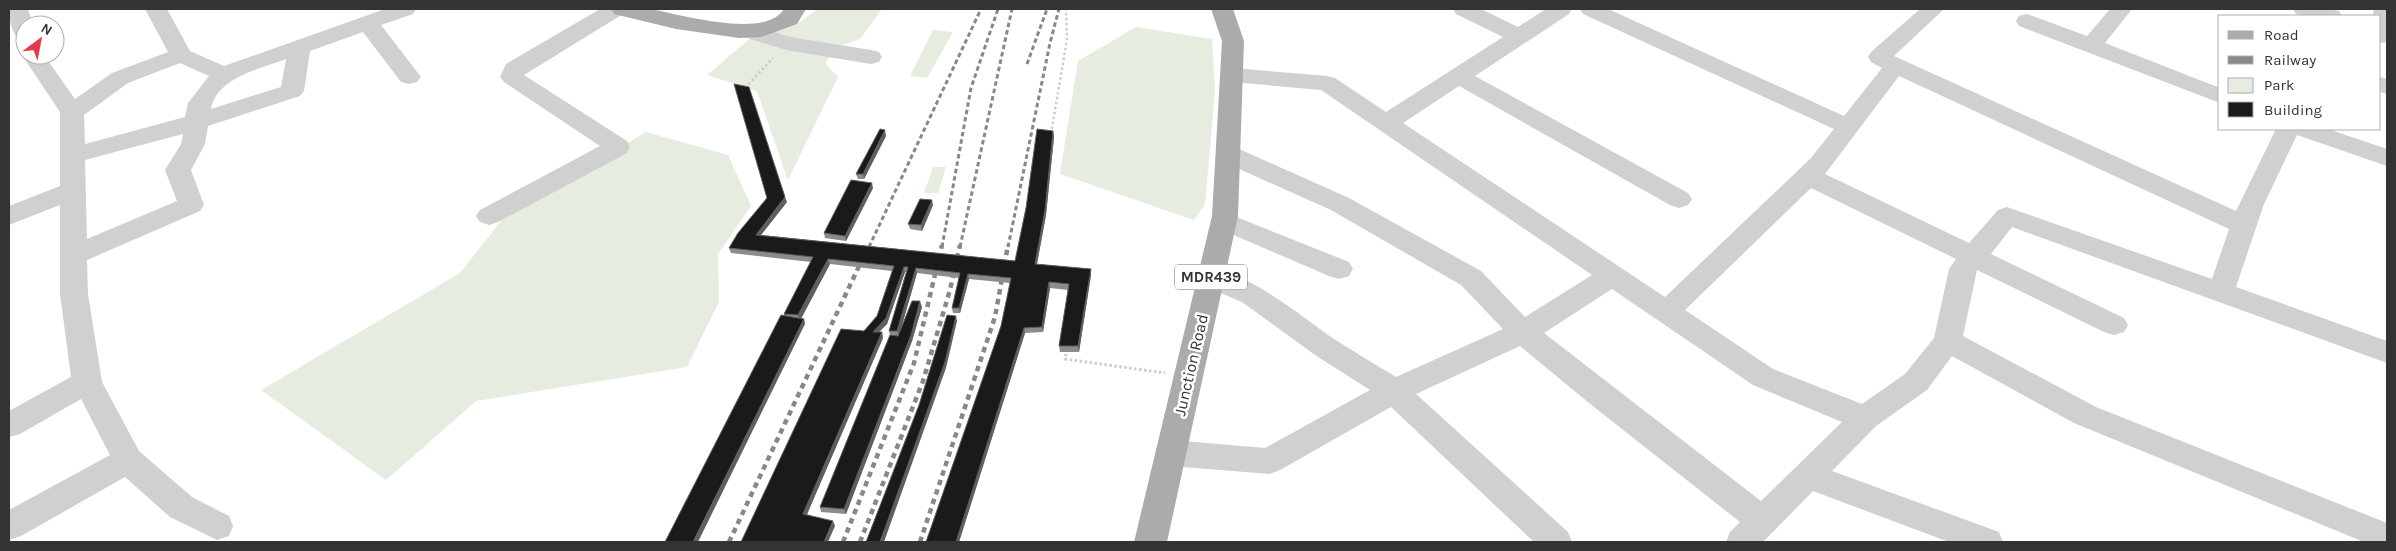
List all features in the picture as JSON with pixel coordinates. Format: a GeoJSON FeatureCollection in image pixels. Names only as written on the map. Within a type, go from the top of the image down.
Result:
{"type":"FeatureCollection","features":[{"type":"Feature","properties":{"kind":"main road"},"geometry":{"type":"LineString","coordinates":[[622,9],[676,22],[739,31],[761,30],[789,19],[795,9]]}},
{"type":"Feature","properties":{"kind":"main road","name":"Junction Road"},"geometry":{"type":"LineString","coordinates":[[1150,542],[1224,221],[1233,41],[1222,9]]}},
{"type":"Feature","properties":{"kind":"street"},"geometry":{"type":"LineString","coordinates":[[156,9],[181,55],[222,74]]}},
{"type":"Feature","properties":{"kind":"street"},"geometry":{"type":"LineString","coordinates":[[73,255],[191,205],[178,170],[193,144],[200,103],[222,74],[405,9]]}},
{"type":"Feature","properties":{"kind":"street"},"geometry":{"type":"LineString","coordinates":[[489,216],[618,147],[512,77],[514,70],[615,9]]}},
{"type":"Feature","properties":{"kind":"street"},"geometry":{"type":"LineString","coordinates":[[1464,9],[1519,36]]}},
{"type":"Feature","properties":{"kind":"street"},"geometry":{"type":"LineString","coordinates":[[1591,9],[1849,127]]}},
{"type":"Feature","properties":{"kind":"street"},"geometry":{"type":"LineString","coordinates":[[1932,9],[1879,57],[2244,225]]}},
{"type":"Feature","properties":{"kind":"street"},"geometry":{"type":"LineString","coordinates":[[2091,46],[2121,9]]}},
{"type":"Feature","properties":{"kind":"street"},"geometry":{"type":"LineString","coordinates":[[2304,9],[2327,15]]}},
{"type":"Feature","properties":{"kind":"street"},"geometry":{"type":"LineString","coordinates":[[2383,38],[2385,9]]}},
{"type":"Feature","properties":{"kind":"street"},"geometry":{"type":"LineString","coordinates":[[1386,123],[1519,36],[1547,12]]}},
{"type":"Feature","properties":{"kind":"street"},"geometry":{"type":"LineString","coordinates":[[2027,21],[2218,95]]}},
{"type":"Feature","properties":{"kind":"street"},"geometry":{"type":"LineString","coordinates":[[368,23],[409,77]]}},
{"type":"Feature","properties":{"kind":"street"},"geometry":{"type":"LineString","coordinates":[[749,31],[786,44],[872,57]]}},
{"type":"Feature","properties":{"kind":"street"},"geometry":{"type":"LineString","coordinates":[[72,155],[197,122],[292,91],[299,47]]}},
{"type":"Feature","properties":{"kind":"street"},"geometry":{"type":"LineString","coordinates":[[72,112],[120,78],[181,55]]}},
{"type":"Feature","properties":{"kind":"street"},"geometry":{"type":"LineString","coordinates":[[40,65],[72,112],[74,294],[87,382],[128,460],[180,507],[217,526]]}},
{"type":"Feature","properties":{"kind":"street"},"geometry":{"type":"LineString","coordinates":[[1666,312],[1820,164],[1895,66]]}},
{"type":"Feature","properties":{"kind":"street"},"geometry":{"type":"LineString","coordinates":[[1232,75],[1327,83],[1763,377],[1865,418]]}},
{"type":"Feature","properties":{"kind":"street"},"geometry":{"type":"LineString","coordinates":[[1458,76],[1679,199]]}},
{"type":"Feature","properties":{"kind":"street"},"geometry":{"type":"LineString","coordinates":[[2221,292],[2251,204],[2288,130]]}},
{"type":"Feature","properties":{"kind":"street"},"geometry":{"type":"LineString","coordinates":[[2307,130],[2387,158]]}},
{"type":"Feature","properties":{"kind":"street"},"geometry":{"type":"LineString","coordinates":[[1228,154],[1340,204],[1471,278],[1522,332],[1753,532],[1865,418],[1916,382],[1948,341],[1963,269],[2007,216],[2387,352]]}},
{"type":"Feature","properties":{"kind":"street"},"geometry":{"type":"LineString","coordinates":[[1808,176],[2114,325]]}},
{"type":"Feature","properties":{"kind":"street"},"geometry":{"type":"LineString","coordinates":[[9,216],[73,190]]}},
{"type":"Feature","properties":{"kind":"street"},"geometry":{"type":"LineString","coordinates":[[1224,221],[1339,269]]}},
{"type":"Feature","properties":{"kind":"street"},"geometry":{"type":"LineString","coordinates":[[1171,453],[1269,461],[1394,391],[1522,332],[1612,276]]}},
{"type":"Feature","properties":{"kind":"street"},"geometry":{"type":"LineString","coordinates":[[1211,278],[1252,295],[1325,347],[1394,391],[1556,542]]}},
{"type":"Feature","properties":{"kind":"street"},"geometry":{"type":"LineString","coordinates":[[1948,341],[2085,415],[2387,537]]}},
{"type":"Feature","properties":{"kind":"street"},"geometry":{"type":"LineString","coordinates":[[9,425],[87,382]]}},
{"type":"Feature","properties":{"kind":"street"},"geometry":{"type":"LineString","coordinates":[[9,526],[128,460]]}},
{"type":"Feature","properties":{"kind":"street"},"geometry":{"type":"LineString","coordinates":[[1808,476],[1987,542]]}},
{"type":"Feature","properties":{"kind":"path"},"geometry":{"type":"LineString","coordinates":[[1050,137],[1067,39],[1066,9]]}},
{"type":"Feature","properties":{"kind":"path"},"geometry":{"type":"LineString","coordinates":[[742,92],[786,44]]}},
{"type":"Feature","properties":{"kind":"path"},"geometry":{"type":"LineString","coordinates":[[1069,340],[1065,359],[1188,376]]}},
{"type":"Feature","properties":{"kind":"green space"},"geometry":{"type":"Polygon","coordinates":[[[817,9],[882,9],[860,39],[839,46],[825,63],[838,77],[788,180],[757,91],[707,75],[753,36],[800,22],[817,9]]]}},
{"type":"Feature","properties":{"kind":"green space"},"geometry":{"type":"Polygon","coordinates":[[[1136,27],[1212,39],[1215,92],[1205,204],[1194,220],[1060,174],[1078,61],[1136,27]]]}},
{"type":"Feature","properties":{"kind":"green space"},"geometry":{"type":"Polygon","coordinates":[[[933,30],[953,32],[927,78],[910,76],[933,30]]]}},
{"type":"Feature","properties":{"kind":"green space"},"geometry":{"type":"Polygon","coordinates":[[[646,132],[728,155],[751,206],[718,254],[719,302],[687,367],[476,401],[386,480],[261,390],[460,273],[505,216],[646,132]]]}},
{"type":"Feature","properties":{"kind":"green space"},"geometry":{"type":"Polygon","coordinates":[[[933,167],[946,167],[938,193],[924,193],[933,167]]]}},
{"type":"Feature","properties":{"kind":"building"},"geometry":{"type":"Polygon","coordinates":[[[734,84],[749,87],[785,197],[756,235],[1015,261],[1026,208],[1037,129],[1053,131],[1045,210],[1035,264],[1091,269],[1078,346],[1059,346],[1069,284],[1049,282],[1042,327],[1024,328],[956,542],[926,542],[1001,326],[1011,278],[968,274],[959,308],[952,308],[960,273],[916,268],[897,331],[889,331],[908,267],[904,267],[886,318],[873,332],[882,332],[803,514],[833,521],[824,542],[741,542],[841,329],[864,331],[877,316],[894,266],[828,259],[798,315],[784,314],[813,257],[729,248],[738,233],[767,198],[734,84]]]}},
{"type":"Feature","properties":{"kind":"building"},"geometry":{"type":"Polygon","coordinates":[[[880,129],[885,130],[863,174],[856,174],[880,129]]]}},
{"type":"Feature","properties":{"kind":"building"},"geometry":{"type":"Polygon","coordinates":[[[851,180],[872,183],[845,236],[824,233],[851,180]]]}},
{"type":"Feature","properties":{"kind":"building"},"geometry":{"type":"Polygon","coordinates":[[[920,199],[932,200],[921,225],[908,224],[920,199]]]}},
{"type":"Feature","properties":{"kind":"building"},"geometry":{"type":"Polygon","coordinates":[[[912,301],[920,301],[911,335],[844,509],[820,507],[890,335],[898,336],[912,301]]]}},
{"type":"Feature","properties":{"kind":"building"},"geometry":{"type":"Polygon","coordinates":[[[781,315],[804,319],[693,542],[665,542],[781,315]]]}},
{"type":"Feature","properties":{"kind":"building"},"geometry":{"type":"Polygon","coordinates":[[[947,315],[956,316],[945,362],[880,542],[866,542],[919,405],[947,315]]]}},
{"type":"Feature","properties":{"kind":"railway"},"geometry":{"type":"LineString","coordinates":[[869,247],[981,9]]}},
{"type":"Feature","properties":{"kind":"railway"},"geometry":{"type":"LineString","coordinates":[[942,247],[971,88],[998,9]]}},
{"type":"Feature","properties":{"kind":"railway"},"geometry":{"type":"LineString","coordinates":[[960,247],[1012,9]]}},
{"type":"Feature","properties":{"kind":"railway"},"geometry":{"type":"LineString","coordinates":[[1027,64],[1047,9]]}},
{"type":"Feature","properties":{"kind":"railway"},"geometry":{"type":"LineString","coordinates":[[1008,247],[1050,43],[1059,9]]}},
{"type":"Feature","properties":{"kind":"railway"},"geometry":{"type":"LineString","coordinates":[[729,542],[869,245]]}},
{"type":"Feature","properties":{"kind":"railway"},"geometry":{"type":"LineString","coordinates":[[843,542],[914,363],[942,245]]}},
{"type":"Feature","properties":{"kind":"railway"},"geometry":{"type":"LineString","coordinates":[[860,542],[923,381],[950,290],[960,245]]}},
{"type":"Feature","properties":{"kind":"railway"},"geometry":{"type":"LineString","coordinates":[[920,542],[995,317],[1008,245]]}}]}
